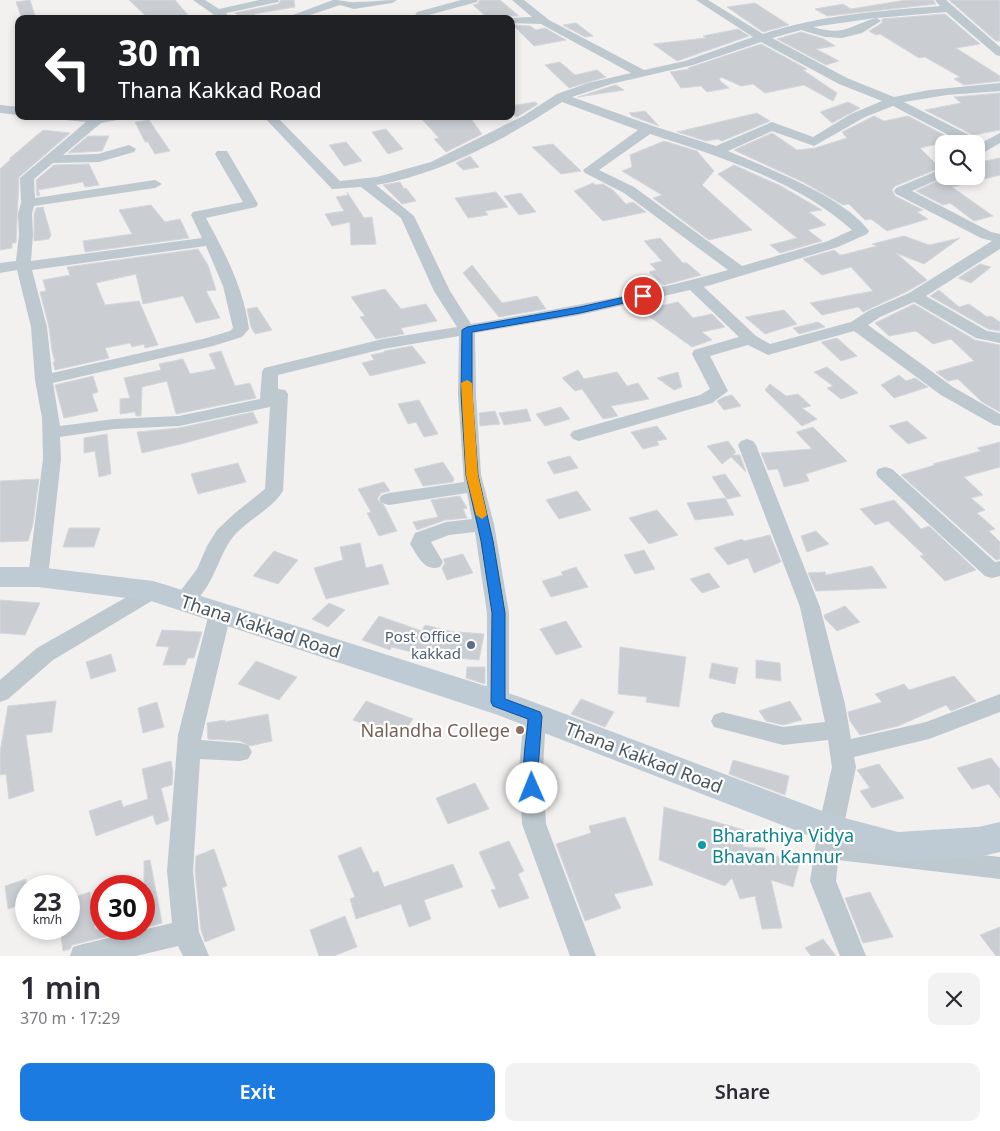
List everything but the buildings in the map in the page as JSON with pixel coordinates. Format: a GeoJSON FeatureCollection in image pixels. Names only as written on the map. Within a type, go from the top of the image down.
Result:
{"type":"FeatureCollection","features":[{"type":"Feature","properties":{"kind":"main road","name":"Thana Kakkad Road"},"geometry":{"type":"LineString","coordinates":[[0,577],[38,577],[152,591],[498,702],[536,716],[828,839],[898,847],[978,842],[1000,837]]}},
{"type":"Feature","properties":{"kind":"street"},"geometry":{"type":"LineString","coordinates":[[198,0],[222,15]]}},
{"type":"Feature","properties":{"kind":"street"},"geometry":{"type":"LineString","coordinates":[[218,12],[274,0]]}},
{"type":"Feature","properties":{"kind":"street"},"geometry":{"type":"LineString","coordinates":[[299,15],[343,1],[354,6],[392,0]]}},
{"type":"Feature","properties":{"kind":"street"},"geometry":{"type":"LineString","coordinates":[[424,0],[442,9]]}},
{"type":"Feature","properties":{"kind":"street"},"geometry":{"type":"LineString","coordinates":[[420,15],[473,0]]}},
{"type":"Feature","properties":{"kind":"street"},"geometry":{"type":"LineString","coordinates":[[517,0],[544,21],[641,73]]}},
{"type":"Feature","properties":{"kind":"street"},"geometry":{"type":"LineString","coordinates":[[701,0],[843,81],[893,101],[953,135]]}},
{"type":"Feature","properties":{"kind":"street"},"geometry":{"type":"LineString","coordinates":[[940,0],[989,46],[1000,53]]}},
{"type":"Feature","properties":{"kind":"street"},"geometry":{"type":"LineString","coordinates":[[273,120],[337,186],[364,184],[436,165],[527,118],[560,97],[641,73],[688,63],[763,37],[801,27],[888,14],[948,9]]}},
{"type":"Feature","properties":{"kind":"street"},"geometry":{"type":"LineString","coordinates":[[515,20],[544,21]]}},
{"type":"Feature","properties":{"kind":"street"},"geometry":{"type":"LineString","coordinates":[[717,151],[772,126],[814,142],[861,113],[893,101],[924,94],[1000,87]]}},
{"type":"Feature","properties":{"kind":"street"},"geometry":{"type":"LineString","coordinates":[[269,402],[270,372],[383,344],[580,310],[693,285],[833,244],[862,231],[847,217],[805,192],[717,151],[648,129],[560,97]]}},
{"type":"Feature","properties":{"kind":"street"},"geometry":{"type":"LineString","coordinates":[[0,109],[15,111]]}},
{"type":"Feature","properties":{"kind":"street"},"geometry":{"type":"LineString","coordinates":[[38,577],[52,459],[52,433],[39,327],[23,265],[26,235],[25,214],[28,203],[27,178],[93,120]]}},
{"type":"Feature","properties":{"kind":"street"},"geometry":{"type":"LineString","coordinates":[[648,129],[590,170],[629,190],[739,271]]}},
{"type":"Feature","properties":{"kind":"street"},"geometry":{"type":"LineString","coordinates":[[985,147],[1000,137]]}},
{"type":"Feature","properties":{"kind":"street"},"geometry":{"type":"LineString","coordinates":[[49,159],[100,158],[129,149]]}},
{"type":"Feature","properties":{"kind":"street"},"geometry":{"type":"LineString","coordinates":[[44,380],[207,343],[236,334],[241,328],[240,313],[212,241],[198,215],[251,204],[222,154]]}},
{"type":"Feature","properties":{"kind":"street"},"geometry":{"type":"LineString","coordinates":[[935,176],[901,191],[1000,241]]}},
{"type":"Feature","properties":{"kind":"street"},"geometry":{"type":"LineString","coordinates":[[28,203],[154,184]]}},
{"type":"Feature","properties":{"kind":"street"},"geometry":{"type":"LineString","coordinates":[[364,184],[407,216],[442,291],[467,330],[467,394],[472,475],[484,524],[498,613],[498,702]]}},
{"type":"Feature","properties":{"kind":"street"},"geometry":{"type":"LineString","coordinates":[[0,268],[139,252],[212,241]]}},
{"type":"Feature","properties":{"kind":"street"},"geometry":{"type":"LineString","coordinates":[[693,285],[750,339],[768,350],[857,325],[874,314],[915,296],[1000,241]]}},
{"type":"Feature","properties":{"kind":"street"},"geometry":{"type":"LineString","coordinates":[[915,296],[982,334],[1000,338]]}},
{"type":"Feature","properties":{"kind":"street"},"geometry":{"type":"LineString","coordinates":[[857,325],[947,391],[1000,421]]}},
{"type":"Feature","properties":{"kind":"street"},"geometry":{"type":"LineString","coordinates":[[579,435],[706,399],[719,391],[700,354],[750,339]]}},
{"type":"Feature","properties":{"kind":"street"},"geometry":{"type":"LineString","coordinates":[[52,433],[114,424],[179,421],[269,402],[279,394],[274,490],[239,520],[224,536],[212,553],[208,567],[198,583],[183,601]]}},
{"type":"Feature","properties":{"kind":"street"},"geometry":{"type":"LineString","coordinates":[[747,445],[810,607],[834,704],[844,767],[828,839],[823,881],[853,956]]}},
{"type":"Feature","properties":{"kind":"street"},"geometry":{"type":"LineString","coordinates":[[886,473],[992,571],[1000,568]]}},
{"type":"Feature","properties":{"kind":"street"},"geometry":{"type":"LineString","coordinates":[[389,499],[475,486]]}},
{"type":"Feature","properties":{"kind":"street"},"geometry":{"type":"LineString","coordinates":[[433,562],[420,544],[422,538],[446,529],[484,524]]}},
{"type":"Feature","properties":{"kind":"street"},"geometry":{"type":"LineString","coordinates":[[0,693],[45,654],[152,591]]}},
{"type":"Feature","properties":{"kind":"street"},"geometry":{"type":"LineString","coordinates":[[196,956],[186,932],[180,870],[190,735],[220,613]]}},
{"type":"Feature","properties":{"kind":"street"},"geometry":{"type":"LineString","coordinates":[[722,721],[783,736],[839,741],[928,730],[1000,703]]}},
{"type":"Feature","properties":{"kind":"street"},"geometry":{"type":"LineString","coordinates":[[536,716],[531,769],[534,824],[583,956]]}},
{"type":"Feature","properties":{"kind":"street"},"geometry":{"type":"LineString","coordinates":[[189,749],[240,752]]}},
{"type":"Feature","properties":{"kind":"street"},"geometry":{"type":"LineString","coordinates":[[828,839],[1000,868]]}},
{"type":"Feature","properties":{"kind":"street"},"geometry":{"type":"LineString","coordinates":[[83,956],[186,932]]}},
{"type":"Feature","properties":{"kind":"slow traffic"},"geometry":{"type":"LineString","coordinates":[[467,383],[472,475],[482,515]]}},
{"type":"Feature","properties":{"kind":"place","name":"Post Office kakkad"},"geometry":{"type":"Point","coordinates":[471,645]}},
{"type":"Feature","properties":{"kind":"place","name":"Nalandha College"},"geometry":{"type":"Point","coordinates":[520,730]}},
{"type":"Feature","properties":{"kind":"place","name":"Bharathiya Vidya Bhavan Kannur"},"geometry":{"type":"Point","coordinates":[702,845]}},
{"type":"Feature","properties":{"kind":"route"},"geometry":{"type":"LineString","coordinates":[[532,788],[531,769],[536,716],[498,702],[498,613],[487,541],[472,475],[467,394],[467,330],[580,310],[643,296]]}}]}
